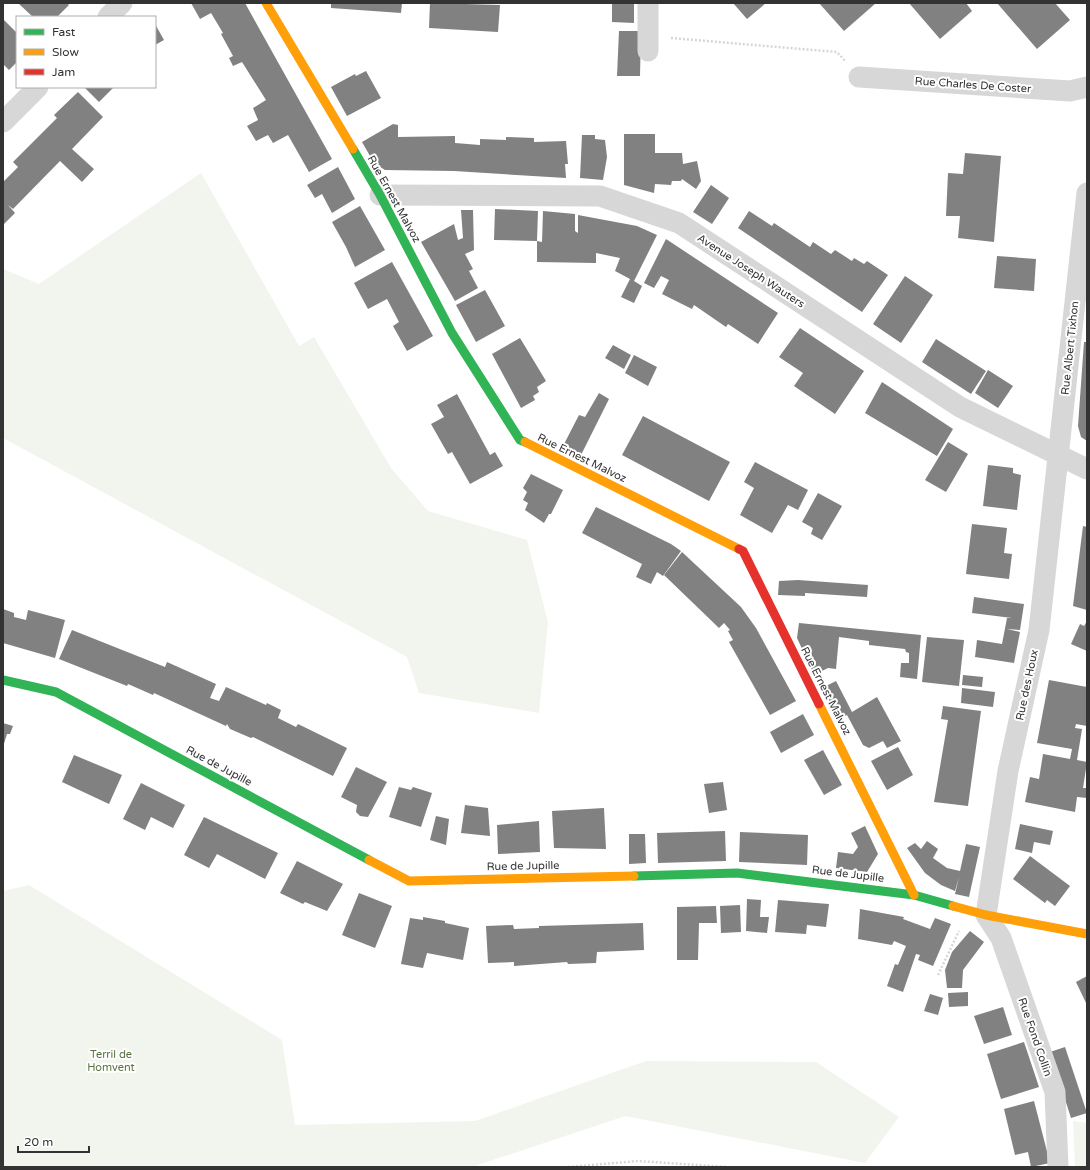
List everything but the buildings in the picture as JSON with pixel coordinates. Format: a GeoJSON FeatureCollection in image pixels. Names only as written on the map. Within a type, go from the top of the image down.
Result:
{"type":"FeatureCollection","features":[{"type":"Feature","properties":{"kind":"street"},"geometry":{"type":"LineString","coordinates":[[109,16],[122,3]]}},
{"type":"Feature","properties":{"kind":"street","name":"Rue Ernest Malvoz"},"geometry":{"type":"LineString","coordinates":[[266,3],[380,195],[452,333],[520,440],[743,551],[914,894]]}},
{"type":"Feature","properties":{"kind":"street"},"geometry":{"type":"LineString","coordinates":[[648,3],[648,44]]}},
{"type":"Feature","properties":{"kind":"street","name":"Rue Charles De Coster"},"geometry":{"type":"LineString","coordinates":[[859,77],[1070,91],[1087,87]]}},
{"type":"Feature","properties":{"kind":"street"},"geometry":{"type":"LineString","coordinates":[[3,122],[37,88]]}},
{"type":"Feature","properties":{"kind":"street","name":"Rue Albert Tixhon"},"geometry":{"type":"LineString","coordinates":[[1059,454],[1087,193]]}},
{"type":"Feature","properties":{"kind":"street","name":"Avenue Joseph Wauters"},"geometry":{"type":"LineString","coordinates":[[380,195],[600,196],[679,223],[960,407],[1087,469]]}},
{"type":"Feature","properties":{"kind":"street","name":"Rue des Houx"},"geometry":{"type":"LineString","coordinates":[[978,912],[1039,630],[1059,454]]}},
{"type":"Feature","properties":{"kind":"street","name":"Rue de Jupille"},"geometry":{"type":"LineString","coordinates":[[3,680],[56,692],[409,881],[737,873],[914,894],[978,912],[1087,934]]}},
{"type":"Feature","properties":{"kind":"street","name":"Rue Fond Collin"},"geometry":{"type":"LineString","coordinates":[[978,912],[1001,938],[1055,1092],[1058,1167]]}},
{"type":"Feature","properties":{"kind":"path"},"geometry":{"type":"LineString","coordinates":[[648,44],[837,52],[859,77]]}},
{"type":"Feature","properties":{"kind":"path"},"geometry":{"type":"LineString","coordinates":[[938,975],[978,912]]}},
{"type":"Feature","properties":{"kind":"path"},"geometry":{"type":"LineString","coordinates":[[568,1167],[638,1161],[728,1167]]}},
{"type":"Feature","properties":{"kind":"green space"},"geometry":{"type":"Polygon","coordinates":[[[201,173],[299,346],[314,337],[391,468],[428,511],[527,540],[548,622],[539,713],[419,693],[407,657],[3,438],[3,269],[39,284],[201,173]]]}},
{"type":"Feature","properties":{"kind":"green space","name":"Terril de Homvent"},"geometry":{"type":"Polygon","coordinates":[[[29,885],[282,1040],[295,1125],[475,1121],[646,1061],[816,1062],[899,1117],[865,1163],[625,1116],[472,1167],[3,1167],[3,891],[29,885]]]}},
{"type":"Feature","properties":{"kind":"green space"},"geometry":{"type":"Polygon","coordinates":[[[1073,1121],[1087,1123],[1087,1167],[1075,1167],[1073,1121]]]}},
{"type":"Feature","properties":{"kind":"traffic: fast"},"geometry":{"type":"LineString","coordinates":[[353,149],[380,195],[452,333],[520,440],[525,442]]}},
{"type":"Feature","properties":{"kind":"traffic: fast"},"geometry":{"type":"LineString","coordinates":[[3,680],[56,692],[369,860]]}},
{"type":"Feature","properties":{"kind":"traffic: fast"},"geometry":{"type":"LineString","coordinates":[[634,876],[737,873],[914,895],[953,906]]}},
{"type":"Feature","properties":{"kind":"traffic: slow"},"geometry":{"type":"LineString","coordinates":[[266,3],[353,149]]}},
{"type":"Feature","properties":{"kind":"traffic: slow"},"geometry":{"type":"LineString","coordinates":[[525,442],[739,549]]}},
{"type":"Feature","properties":{"kind":"traffic: slow"},"geometry":{"type":"LineString","coordinates":[[819,704],[914,895]]}},
{"type":"Feature","properties":{"kind":"traffic: slow"},"geometry":{"type":"LineString","coordinates":[[369,860],[409,881],[634,876]]}},
{"type":"Feature","properties":{"kind":"traffic: slow"},"geometry":{"type":"LineString","coordinates":[[953,906],[986,915],[1087,934]]}},
{"type":"Feature","properties":{"kind":"traffic: jam"},"geometry":{"type":"LineString","coordinates":[[739,549],[743,551],[819,704]]}}]}
